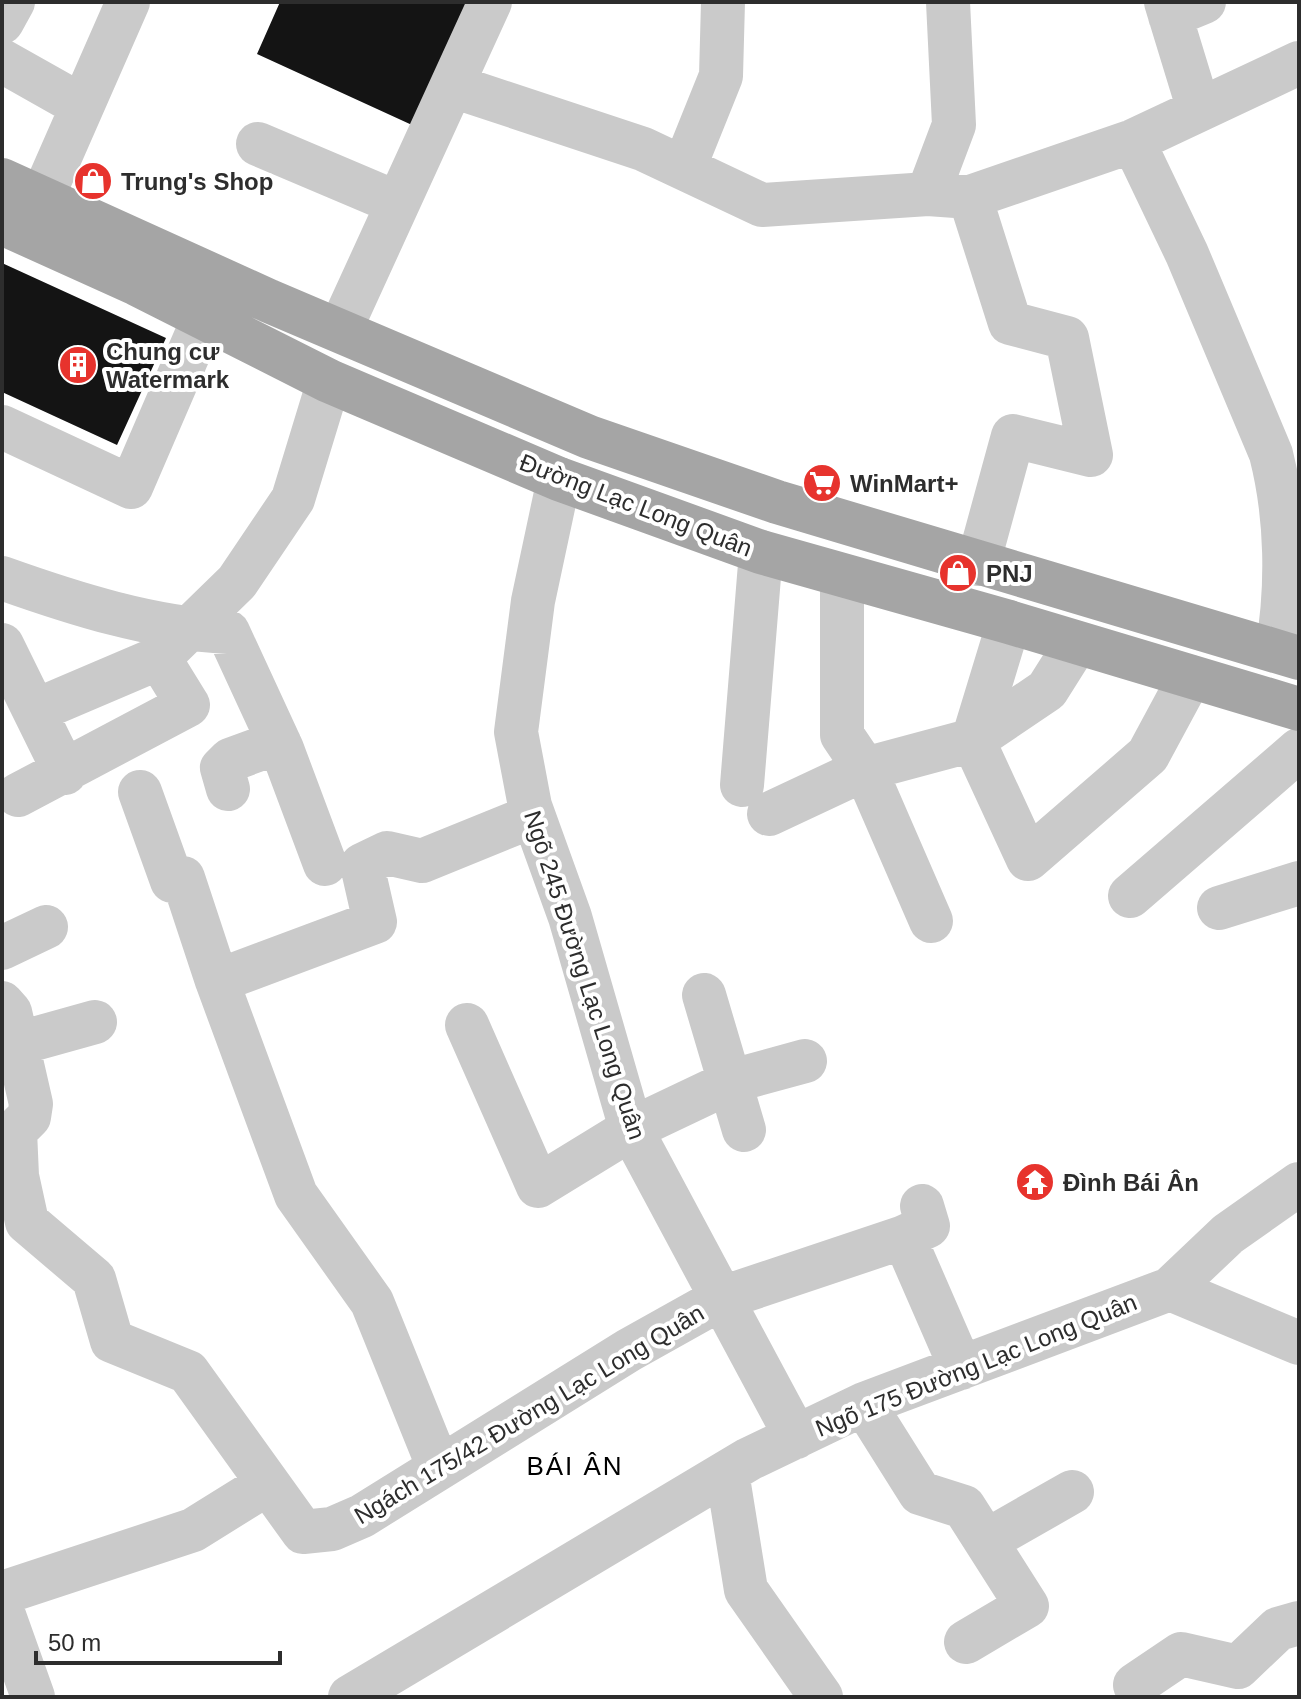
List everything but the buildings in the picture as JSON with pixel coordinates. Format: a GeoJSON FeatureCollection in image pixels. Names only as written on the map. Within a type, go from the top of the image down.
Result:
{"type":"FeatureCollection","features":[{"type":"Feature","properties":{"kind":"main road","name":"Đường Lạc Long Quân"},"geometry":{"type":"LineString","coordinates":[[2,180],[589,437],[777,502],[1288,655]]}},
{"type":"Feature","properties":{"kind":"main road","name":"Đường Lạc Long Quân"},"geometry":{"type":"LineString","coordinates":[[2,223],[137,284],[329,381],[559,479],[761,552],[1299,709]]}},
{"type":"Feature","properties":{"kind":"main road"},"geometry":{"type":"LineString","coordinates":[[325,324],[329,381]]}},
{"type":"Feature","properties":{"kind":"main road"},"geometry":{"type":"LineString","coordinates":[[1183,675],[1185,624]]}},
{"type":"Feature","properties":{"kind":"street"},"geometry":{"type":"LineString","coordinates":[[2,22],[13,2]]}},
{"type":"Feature","properties":{"kind":"street"},"geometry":{"type":"LineString","coordinates":[[42,198],[128,2]]}},
{"type":"Feature","properties":{"kind":"street"},"geometry":{"type":"LineString","coordinates":[[325,324],[472,2]]}},
{"type":"Feature","properties":{"kind":"street"},"geometry":{"type":"LineString","coordinates":[[325,324],[453,86],[490,2]]}},
{"type":"Feature","properties":{"kind":"street"},"geometry":{"type":"LineString","coordinates":[[684,168],[721,76],[723,2]]}},
{"type":"Feature","properties":{"kind":"street"},"geometry":{"type":"LineString","coordinates":[[948,2],[954,125],[949,195],[1010,323],[1067,338],[1091,455],[1013,436],[978,564]]}},
{"type":"Feature","properties":{"kind":"street"},"geometry":{"type":"LineString","coordinates":[[1180,7],[1199,110]]}},
{"type":"Feature","properties":{"kind":"street"},"geometry":{"type":"LineString","coordinates":[[2,61],[82,106]]}},
{"type":"Feature","properties":{"kind":"street"},"geometry":{"type":"LineString","coordinates":[[453,86],[643,149],[762,205],[949,195],[1133,141],[1299,63]]}},
{"type":"Feature","properties":{"kind":"street"},"geometry":{"type":"LineString","coordinates":[[1133,141],[1285,453],[1279,483],[1291,559],[1285,603],[1288,655]]}},
{"type":"Feature","properties":{"kind":"street"},"geometry":{"type":"LineString","coordinates":[[258,144],[383,197]]}},
{"type":"Feature","properties":{"kind":"street"},"geometry":{"type":"LineString","coordinates":[[2,427],[131,487],[203,320]]}},
{"type":"Feature","properties":{"kind":"street"},"geometry":{"type":"LineString","coordinates":[[175,644],[237,582],[293,499],[329,381]]}},
{"type":"Feature","properties":{"kind":"street","name":"Ngõ 245 Đường Lạc Long Quân"},"geometry":{"type":"LineString","coordinates":[[559,479],[533,601],[516,732],[533,816],[570,917],[631,1129],[796,1437]]}},
{"type":"Feature","properties":{"kind":"street"},"geometry":{"type":"LineString","coordinates":[[761,552],[756,799],[973,740],[1047,690],[1076,644]]}},
{"type":"Feature","properties":{"kind":"street"},"geometry":{"type":"LineString","coordinates":[[842,577],[842,735],[865,769],[931,921]]}},
{"type":"Feature","properties":{"kind":"street"},"geometry":{"type":"LineString","coordinates":[[2,578],[105,611],[175,644]]}},
{"type":"Feature","properties":{"kind":"street"},"geometry":{"type":"LineString","coordinates":[[1009,622],[973,740],[1028,859],[1148,755],[1183,675]]}},
{"type":"Feature","properties":{"kind":"street"},"geometry":{"type":"LineString","coordinates":[[37,710],[175,644],[228,632],[279,742],[325,864]]}},
{"type":"Feature","properties":{"kind":"street"},"geometry":{"type":"LineString","coordinates":[[18,795],[65,773],[188,705],[175,644]]}},
{"type":"Feature","properties":{"kind":"street"},"geometry":{"type":"LineString","coordinates":[[2,645],[37,710],[65,773]]}},
{"type":"Feature","properties":{"kind":"street"},"geometry":{"type":"LineString","coordinates":[[228,789],[222,768],[230,760],[279,742]]}},
{"type":"Feature","properties":{"kind":"street"},"geometry":{"type":"LineString","coordinates":[[1130,896],[1299,750]]}},
{"type":"Feature","properties":{"kind":"street"},"geometry":{"type":"LineString","coordinates":[[140,792],[172,881],[183,878],[217,981],[296,1195],[372,1302],[439,1468]]}},
{"type":"Feature","properties":{"kind":"street"},"geometry":{"type":"LineString","coordinates":[[217,981],[375,922],[362,865],[387,853],[422,861],[533,816]]}},
{"type":"Feature","properties":{"kind":"street"},"geometry":{"type":"LineString","coordinates":[[1219,908],[1299,883]]}},
{"type":"Feature","properties":{"kind":"street"},"geometry":{"type":"LineString","coordinates":[[2,948],[46,927]]}},
{"type":"Feature","properties":{"kind":"street"},"geometry":{"type":"LineString","coordinates":[[704,995],[732,1081],[744,1130]]}},
{"type":"Feature","properties":{"kind":"street"},"geometry":{"type":"LineString","coordinates":[[2,1003],[10,1012],[31,1112],[15,1131],[10,1176]]}},
{"type":"Feature","properties":{"kind":"street"},"geometry":{"type":"LineString","coordinates":[[16,1044],[95,1022]]}},
{"type":"Feature","properties":{"kind":"street"},"geometry":{"type":"LineString","coordinates":[[467,1025],[538,1186],[631,1129],[732,1081],[805,1061]]}},
{"type":"Feature","properties":{"kind":"street","name":"Ngách 175/42 Đường Lạc Long Quân"},"geometry":{"type":"LineString","coordinates":[[10,1176],[27,1222],[94,1279],[112,1341],[188,1372],[298,1529],[316,1532],[343,1526],[629,1350],[722,1298],[913,1222],[961,1368]]}},
{"type":"Feature","properties":{"kind":"street","name":"Ngõ 175 Đường Lạc Long Quân"},"geometry":{"type":"LineString","coordinates":[[350,1697],[727,1472],[796,1437],[864,1404],[1170,1289],[1228,1234],[1299,1184]]}},
{"type":"Feature","properties":{"kind":"street"},"geometry":{"type":"LineString","coordinates":[[1170,1289],[1299,1343]]}},
{"type":"Feature","properties":{"kind":"street"},"geometry":{"type":"LineString","coordinates":[[864,1404],[920,1493],[964,1507],[1027,1606],[966,1642]]}},
{"type":"Feature","properties":{"kind":"street"},"geometry":{"type":"LineString","coordinates":[[727,1472],[746,1590],[821,1697]]}},
{"type":"Feature","properties":{"kind":"street"},"geometry":{"type":"LineString","coordinates":[[2,1593],[193,1530],[267,1484]]}},
{"type":"Feature","properties":{"kind":"street"},"geometry":{"type":"LineString","coordinates":[[986,1541],[1072,1492]]}},
{"type":"Feature","properties":{"kind":"street"},"geometry":{"type":"LineString","coordinates":[[2,1610],[33,1697]]}},
{"type":"Feature","properties":{"kind":"street"},"geometry":{"type":"LineString","coordinates":[[1135,1685],[1181,1654],[1238,1667],[1278,1629],[1299,1623]]}},
{"type":"Feature","properties":{"kind":"place","name":"Trung's Shop"},"geometry":{"type":"Point","coordinates":[93,181]}},
{"type":"Feature","properties":{"kind":"place","name":"Chung cư Watermark"},"geometry":{"type":"Point","coordinates":[78,365]}},
{"type":"Feature","properties":{"kind":"place","name":"WinMart+"},"geometry":{"type":"Point","coordinates":[822,483]}},
{"type":"Feature","properties":{"kind":"place","name":"PNJ"},"geometry":{"type":"Point","coordinates":[958,573]}},
{"type":"Feature","properties":{"kind":"place","name":"Đình Bái Ân"},"geometry":{"type":"Point","coordinates":[1035,1182]}},
{"type":"Feature","properties":{"kind":"district","name":"BÁI ÂN"},"geometry":{"type":"Point","coordinates":[575,1466]}}]}
